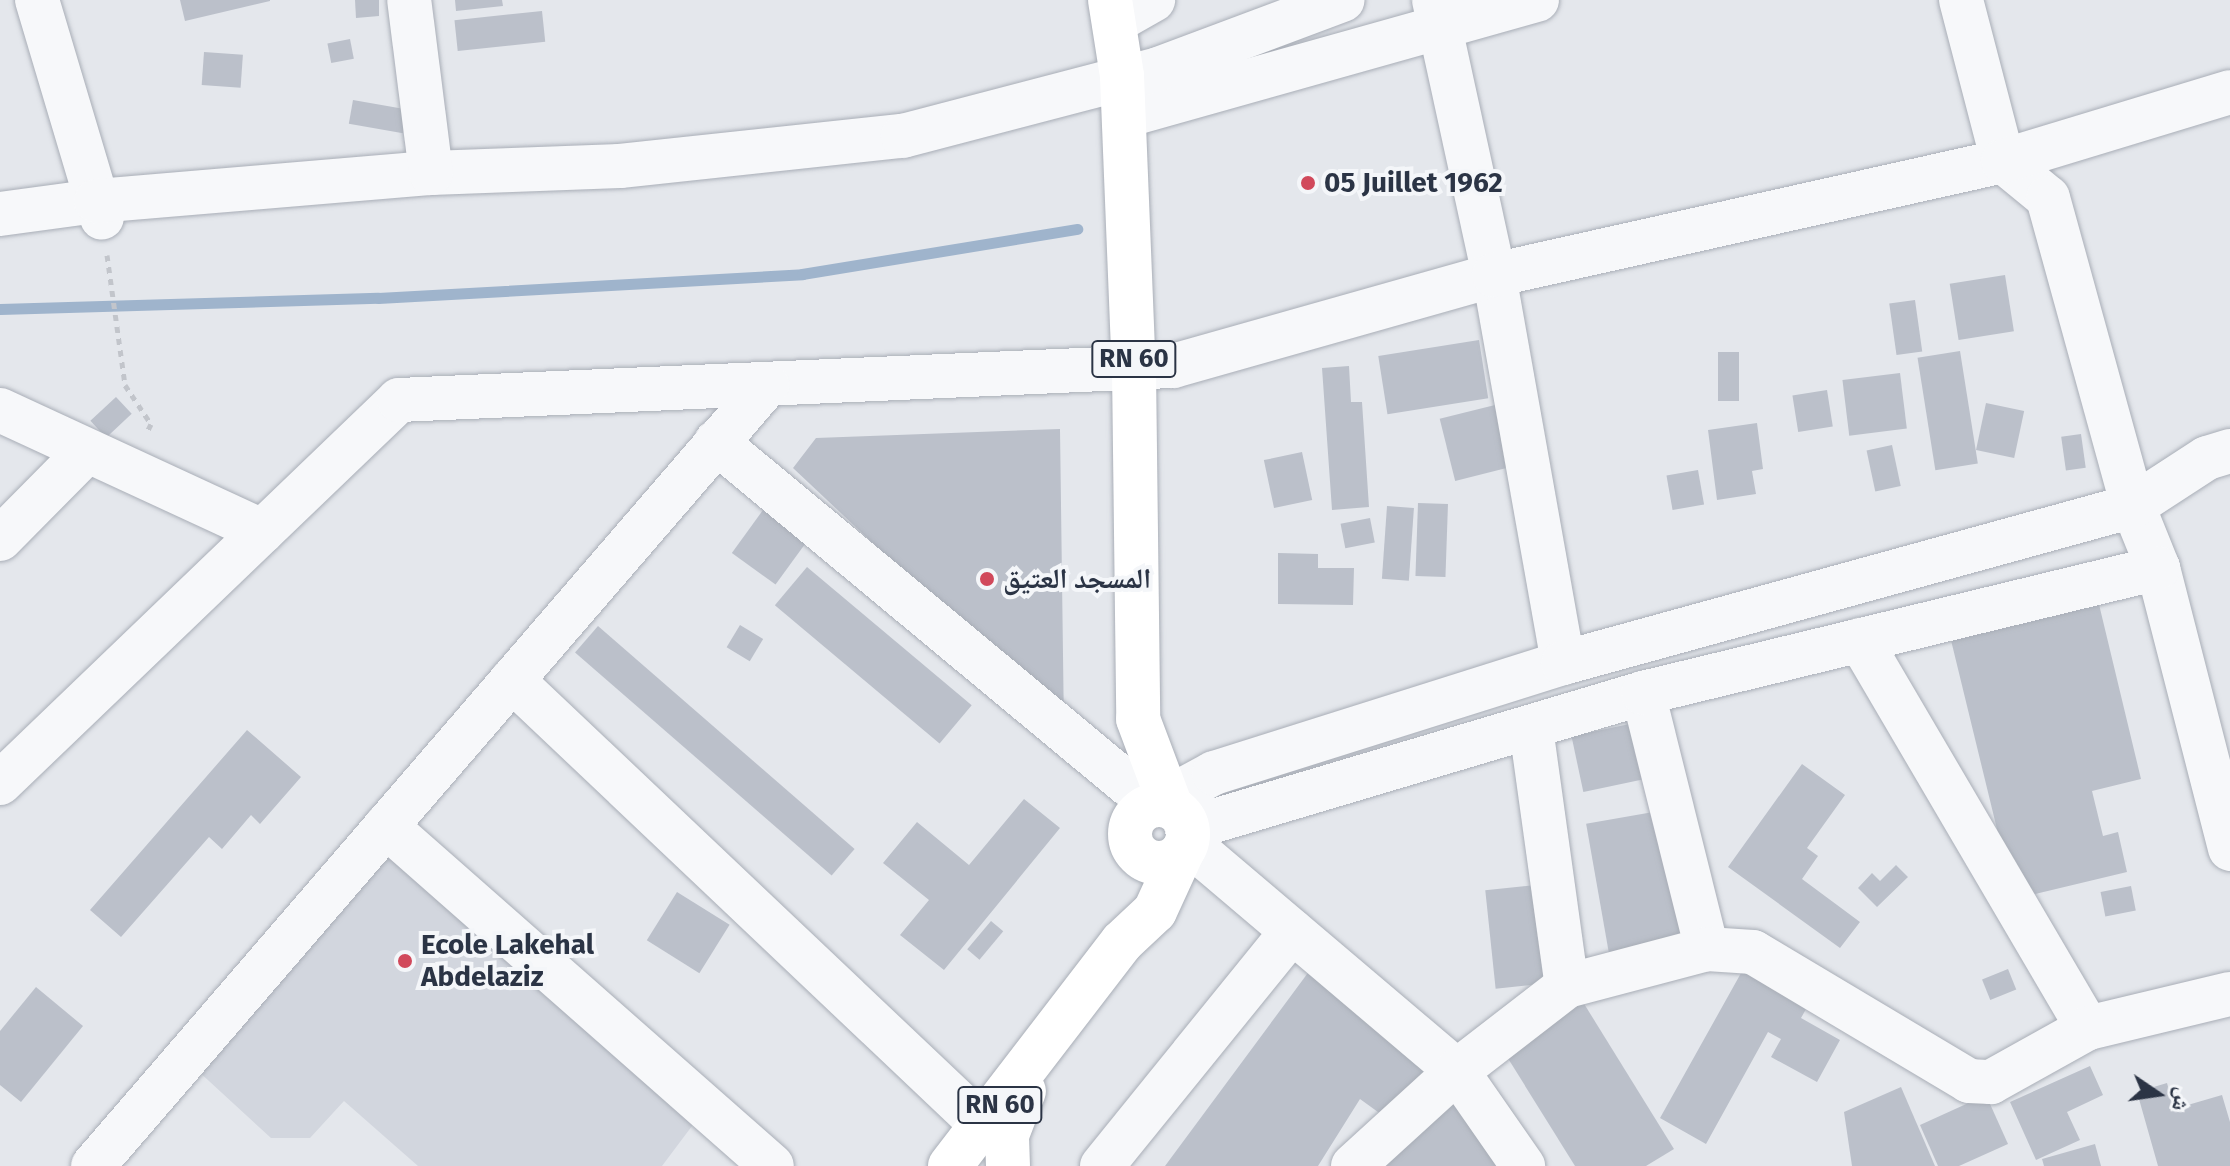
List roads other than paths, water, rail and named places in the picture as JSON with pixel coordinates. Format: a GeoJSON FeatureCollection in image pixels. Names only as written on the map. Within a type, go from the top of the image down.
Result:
{"type":"FeatureCollection","features":[{"type":"Feature","properties":{"kind":"main road","name":"RN 60"},"geometry":{"type":"LineString","coordinates":[[950,1166],[984,1127],[1122,942],[1155,911],[1159,814],[1138,719],[1134,369],[1123,96],[1112,11]]}},
{"type":"Feature","properties":{"kind":"main road","name":"RN 60"},"geometry":{"type":"LineString","coordinates":[[1008,1166],[1007,1135],[1048,1042]]}},
{"type":"Feature","properties":{"kind":"street"},"geometry":{"type":"LineString","coordinates":[[37,0],[99,210]]}},
{"type":"Feature","properties":{"kind":"street"},"geometry":{"type":"LineString","coordinates":[[409,0],[431,173]]}},
{"type":"Feature","properties":{"kind":"street"},"geometry":{"type":"LineString","coordinates":[[1112,11],[1153,0]]}},
{"type":"Feature","properties":{"kind":"street"},"geometry":{"type":"LineString","coordinates":[[1123,96],[1158,69],[1343,0]]}},
{"type":"Feature","properties":{"kind":"street"},"geometry":{"type":"LineString","coordinates":[[0,214],[99,210],[431,173],[620,166],[903,136],[1123,96],[1438,15],[1537,0]]}},
{"type":"Feature","properties":{"kind":"street"},"geometry":{"type":"LineString","coordinates":[[1961,0],[2003,161],[2048,198],[2133,506],[2158,568],[2230,849]]}},
{"type":"Feature","properties":{"kind":"street"},"geometry":{"type":"LineString","coordinates":[[1438,15],[1494,275],[1563,663]]}},
{"type":"Feature","properties":{"kind":"street"},"geometry":{"type":"LineString","coordinates":[[0,783],[399,400],[1173,366],[1494,275],[2003,161],[2230,92]]}},
{"type":"Feature","properties":{"kind":"street"},"geometry":{"type":"LineString","coordinates":[[93,1166],[767,385]]}},
{"type":"Feature","properties":{"kind":"street"},"geometry":{"type":"LineString","coordinates":[[0,410],[262,531]]}},
{"type":"Feature","properties":{"kind":"street"},"geometry":{"type":"LineString","coordinates":[[716,442],[1159,814],[1457,1071],[1523,1166]]}},
{"type":"Feature","properties":{"kind":"street"},"geometry":{"type":"LineString","coordinates":[[1159,814],[1214,773],[1563,663],[2133,506],[2207,458],[2230,451]]}},
{"type":"Feature","properties":{"kind":"street"},"geometry":{"type":"LineString","coordinates":[[0,539],[86,452]]}},
{"type":"Feature","properties":{"kind":"street"},"geometry":{"type":"LineString","coordinates":[[1159,814],[1531,728],[1643,693],[2158,568]]}},
{"type":"Feature","properties":{"kind":"street"},"geometry":{"type":"LineString","coordinates":[[1860,640],[2088,1028]]}},
{"type":"Feature","properties":{"kind":"street"},"geometry":{"type":"LineString","coordinates":[[512,680],[984,1127]]}},
{"type":"Feature","properties":{"kind":"street"},"geometry":{"type":"LineString","coordinates":[[1643,693],[1707,949]]}},
{"type":"Feature","properties":{"kind":"street"},"geometry":{"type":"LineString","coordinates":[[1531,728],[1567,986]]}},
{"type":"Feature","properties":{"kind":"street"},"geometry":{"type":"LineString","coordinates":[[386,826],[772,1166]]}},
{"type":"Feature","properties":{"kind":"street"},"geometry":{"type":"LineString","coordinates":[[1102,1166],[1292,931]]}},
{"type":"Feature","properties":{"kind":"street"},"geometry":{"type":"LineString","coordinates":[[1353,1166],[1457,1071],[1567,986],[1707,949],[1753,952],[1969,1081],[1991,1082],[2088,1028],[2230,994]]}},
{"type":"Feature","properties":{"kind":"waterway"},"geometry":{"type":"LineString","coordinates":[[0,309],[378,298],[802,274],[1077,229]]}},
{"type":"Feature","properties":{"kind":"place","name":"05 Juillet 1962"},"geometry":{"type":"Point","coordinates":[1308,183]}},
{"type":"Feature","properties":{"kind":"place","name":"المسجد العتيق"},"geometry":{"type":"Point","coordinates":[987,579]}},
{"type":"Feature","properties":{"kind":"place","name":"Ecole Lakehal Abdelaziz"},"geometry":{"type":"Point","coordinates":[405,961]}}]}
